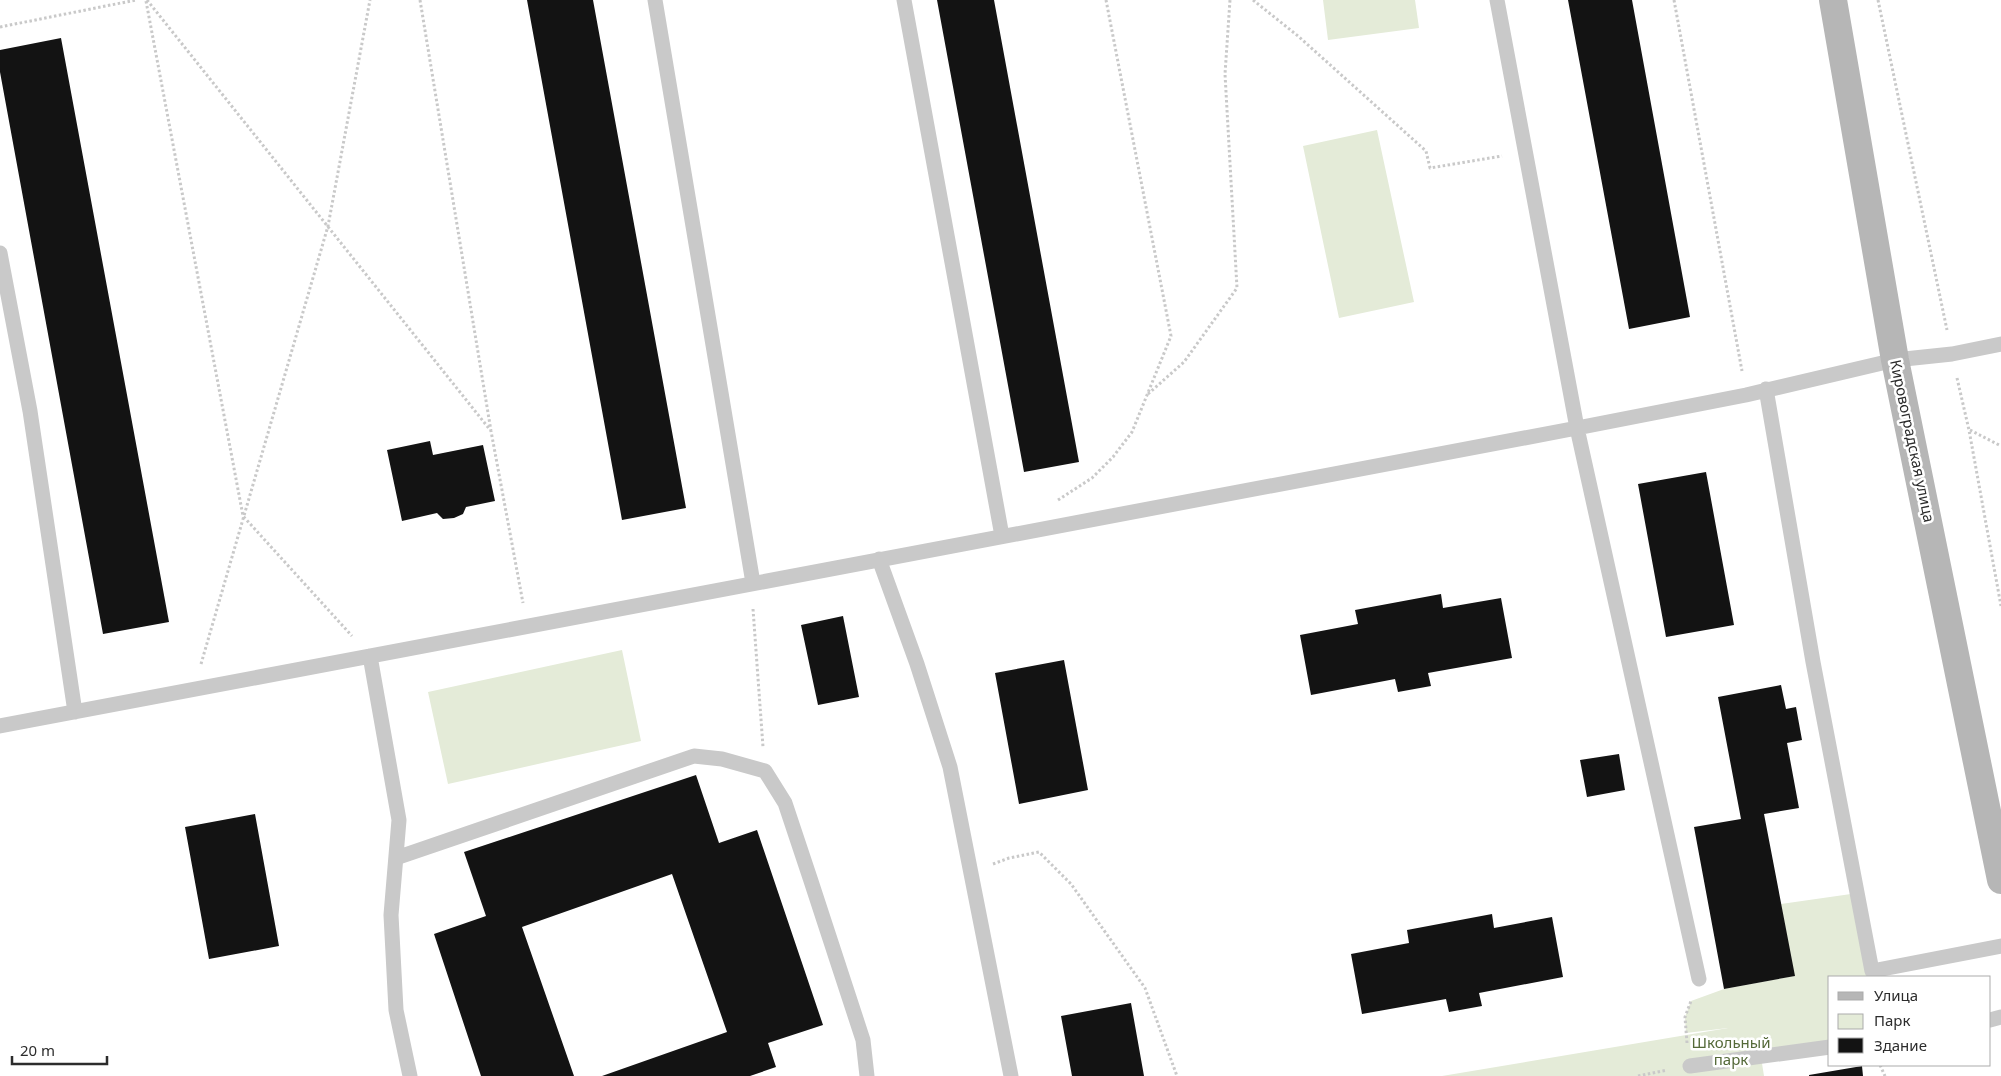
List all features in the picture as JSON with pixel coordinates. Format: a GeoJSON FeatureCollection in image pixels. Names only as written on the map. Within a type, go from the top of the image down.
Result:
{"type":"FeatureCollection","features":[{"type":"Feature","properties":{"kind":"street","name":"Кировоградская улица"},"geometry":{"type":"LineString","coordinates":[[1833,0],[1895,360],[2001,880]]}},
{"type":"Feature","properties":{"kind":"lane"},"geometry":{"type":"LineString","coordinates":[[655,0],[753,583]]}},
{"type":"Feature","properties":{"kind":"lane"},"geometry":{"type":"LineString","coordinates":[[904,0],[1002,536]]}},
{"type":"Feature","properties":{"kind":"lane"},"geometry":{"type":"LineString","coordinates":[[1497,0],[1578,428],[1698,979]]}},
{"type":"Feature","properties":{"kind":"lane"},"geometry":{"type":"LineString","coordinates":[[0,253],[30,411],[75,712]]}},
{"type":"Feature","properties":{"kind":"lane"},"geometry":{"type":"LineString","coordinates":[[0,726],[1578,428],[1746,395],[1895,360],[1952,354],[2001,344]]}},
{"type":"Feature","properties":{"kind":"lane"},"geometry":{"type":"LineString","coordinates":[[1766,389],[1813,662],[1872,971],[2001,946]]}},
{"type":"Feature","properties":{"kind":"lane"},"geometry":{"type":"LineString","coordinates":[[879,559],[917,664],[950,767],[1011,1076]]}},
{"type":"Feature","properties":{"kind":"lane"},"geometry":{"type":"LineString","coordinates":[[370,656],[399,820],[390,915],[396,1010],[410,1076]]}},
{"type":"Feature","properties":{"kind":"lane"},"geometry":{"type":"LineString","coordinates":[[396,858],[694,756],[722,758],[765,771],[785,804],[820,908],[863,1040],[867,1076]]}},
{"type":"Feature","properties":{"kind":"lane"},"geometry":{"type":"LineString","coordinates":[[1690,1066],[1828,1047]]}},
{"type":"Feature","properties":{"kind":"path"},"geometry":{"type":"LineString","coordinates":[[0,27],[136,0]]}},
{"type":"Feature","properties":{"kind":"path"},"geometry":{"type":"LineString","coordinates":[[147,0],[490,431]]}},
{"type":"Feature","properties":{"kind":"path"},"geometry":{"type":"LineString","coordinates":[[147,0],[243,516],[370,656]]}},
{"type":"Feature","properties":{"kind":"path"},"geometry":{"type":"LineString","coordinates":[[194,689],[328,226],[370,0]]}},
{"type":"Feature","properties":{"kind":"path"},"geometry":{"type":"LineString","coordinates":[[420,0],[490,431],[528,626]]}},
{"type":"Feature","properties":{"kind":"path"},"geometry":{"type":"LineString","coordinates":[[1051,504],[1092,478],[1113,457],[1132,432],[1171,336],[1106,0]]}},
{"type":"Feature","properties":{"kind":"path"},"geometry":{"type":"LineString","coordinates":[[1148,394],[1184,362],[1237,288],[1225,74],[1230,0]]}},
{"type":"Feature","properties":{"kind":"path"},"geometry":{"type":"LineString","coordinates":[[1253,0],[1298,36],[1426,151],[1430,168],[1527,151]]}},
{"type":"Feature","properties":{"kind":"path"},"geometry":{"type":"LineString","coordinates":[[1674,0],[1746,395]]}},
{"type":"Feature","properties":{"kind":"path"},"geometry":{"type":"LineString","coordinates":[[1878,0],[1969,430],[2001,606]]}},
{"type":"Feature","properties":{"kind":"path"},"geometry":{"type":"LineString","coordinates":[[1969,430],[2001,446]]}},
{"type":"Feature","properties":{"kind":"path"},"geometry":{"type":"LineString","coordinates":[[753,583],[765,771]]}},
{"type":"Feature","properties":{"kind":"path"},"geometry":{"type":"LineString","coordinates":[[971,874],[1009,858],[1039,852],[1071,884],[1145,988],[1177,1076]]}},
{"type":"Feature","properties":{"kind":"path"},"geometry":{"type":"LineString","coordinates":[[1638,1076],[1690,1066],[1685,1017],[1698,979]]}},
{"type":"Feature","properties":{"kind":"green space"},"geometry":{"type":"Polygon","coordinates":[[[1323,0],[1415,0],[1419,28],[1328,40],[1323,0]]]}},
{"type":"Feature","properties":{"kind":"green space"},"geometry":{"type":"Polygon","coordinates":[[[1377,130],[1414,302],[1339,318],[1303,146],[1377,130]]]}},
{"type":"Feature","properties":{"kind":"green space"},"geometry":{"type":"Polygon","coordinates":[[[622,650],[641,741],[448,784],[428,692],[622,650]]]}},
{"type":"Feature","properties":{"kind":"green space","name":"Школьный парк"},"geometry":{"type":"Polygon","coordinates":[[[1858,893],[1872,971],[1867,976],[1828,976],[1828,1047],[1761,1057],[1764,1076],[1442,1076],[1728,1028],[1686,1033],[1685,1017],[1691,1001],[1724,989],[1794,976],[1781,904],[1858,893]]]}},
{"type":"Feature","properties":{"kind":"building"},"geometry":{"type":"Polygon","coordinates":[[[527,0],[593,0],[686,508],[622,520],[527,0]]]}},
{"type":"Feature","properties":{"kind":"building"},"geometry":{"type":"Polygon","coordinates":[[[937,0],[994,0],[1079,462],[1024,472],[937,0]]]}},
{"type":"Feature","properties":{"kind":"building"},"geometry":{"type":"Polygon","coordinates":[[[1568,0],[1632,0],[1690,317],[1629,329],[1568,0]]]}},
{"type":"Feature","properties":{"kind":"building"},"geometry":{"type":"Polygon","coordinates":[[[61,38],[169,622],[103,634],[0,72],[0,50],[61,38]]]}},
{"type":"Feature","properties":{"kind":"building"},"geometry":{"type":"Polygon","coordinates":[[[430,441],[433,455],[483,445],[495,501],[466,507],[463,514],[454,518],[443,519],[437,513],[402,521],[387,450],[430,441]]]}},
{"type":"Feature","properties":{"kind":"building"},"geometry":{"type":"Polygon","coordinates":[[[1706,472],[1734,625],[1666,637],[1638,484],[1706,472]]]}},
{"type":"Feature","properties":{"kind":"building"},"geometry":{"type":"Polygon","coordinates":[[[1441,594],[1443,608],[1501,598],[1512,658],[1428,673],[1431,686],[1398,692],[1395,679],[1311,695],[1300,635],[1358,624],[1355,610],[1441,594]]]}},
{"type":"Feature","properties":{"kind":"building"},"geometry":{"type":"Polygon","coordinates":[[[843,616],[859,697],[818,705],[801,625],[843,616]]]}},
{"type":"Feature","properties":{"kind":"building"},"geometry":{"type":"Polygon","coordinates":[[[1064,660],[1088,790],[1019,804],[995,673],[1064,660]]]}},
{"type":"Feature","properties":{"kind":"building"},"geometry":{"type":"Polygon","coordinates":[[[1781,685],[1786,709],[1796,707],[1802,740],[1787,743],[1799,808],[1764,814],[1795,976],[1724,989],[1694,827],[1741,819],[1718,697],[1781,685]]]}},
{"type":"Feature","properties":{"kind":"building"},"geometry":{"type":"Polygon","coordinates":[[[1619,754],[1625,790],[1587,797],[1580,760],[1619,754]]]}},
{"type":"Feature","properties":{"kind":"building"},"geometry":{"type":"Polygon","coordinates":[[[696,775],[719,843],[757,830],[823,1025],[768,1043],[776,1067],[750,1076],[602,1076],[727,1032],[672,874],[522,927],[574,1076],[481,1076],[434,934],[486,916],[464,852],[696,775]]]}},
{"type":"Feature","properties":{"kind":"building"},"geometry":{"type":"Polygon","coordinates":[[[255,814],[279,946],[209,959],[185,827],[255,814]]]}},
{"type":"Feature","properties":{"kind":"building"},"geometry":{"type":"Polygon","coordinates":[[[1492,914],[1494,928],[1552,917],[1563,977],[1479,993],[1482,1006],[1449,1012],[1446,999],[1362,1014],[1351,954],[1409,943],[1407,930],[1492,914]]]}},
{"type":"Feature","properties":{"kind":"building"},"geometry":{"type":"Polygon","coordinates":[[[1131,1003],[1144,1076],[1072,1076],[1061,1016],[1131,1003]]]}},
{"type":"Feature","properties":{"kind":"building"},"geometry":{"type":"Polygon","coordinates":[[[1862,1066],[1863,1076],[1809,1076],[1809,1075],[1862,1066]]]}}]}
